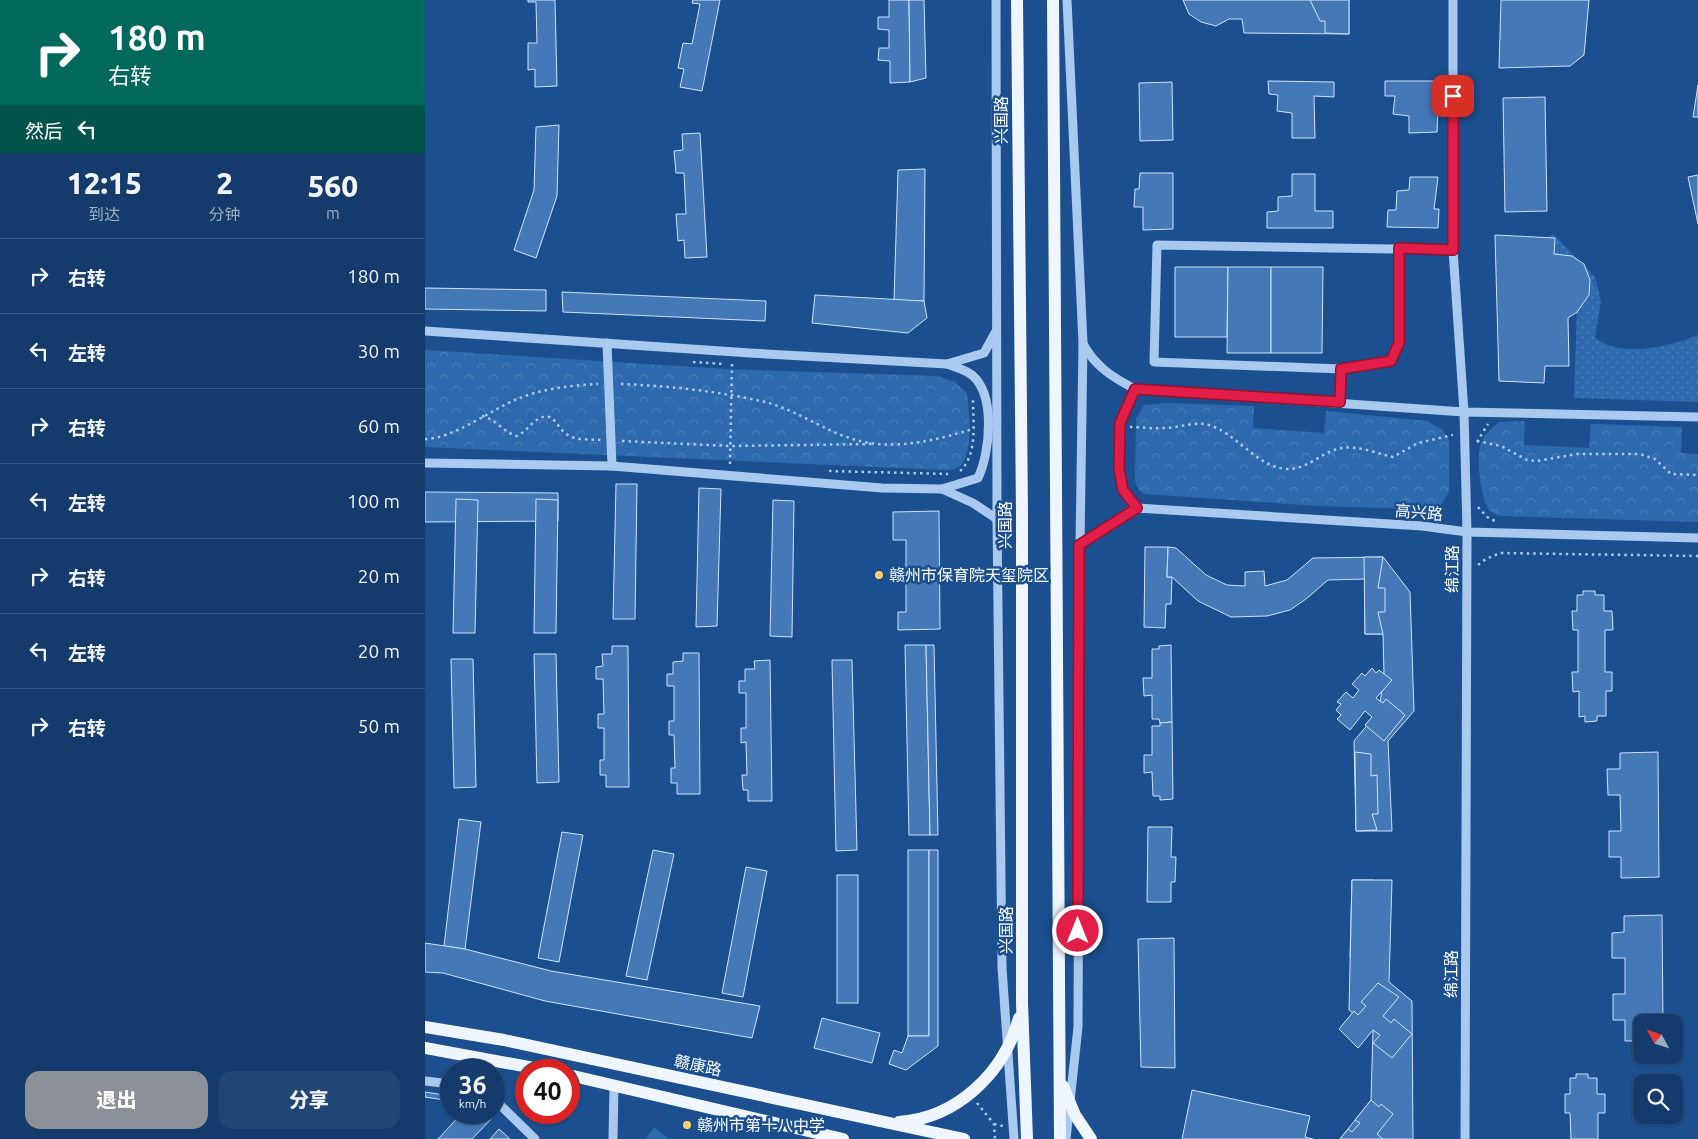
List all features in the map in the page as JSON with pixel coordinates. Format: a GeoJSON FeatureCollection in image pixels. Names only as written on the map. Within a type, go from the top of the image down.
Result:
{"type":"FeatureCollection","features":[{"type":"Feature","properties":{"kind":"main road","name":"兴国路"},"geometry":{"type":"LineString","coordinates":[[1017,0],[1022,532],[1022,1003],[1027,1139]]}},
{"type":"Feature","properties":{"kind":"main road"},"geometry":{"type":"LineString","coordinates":[[1053,0],[1058,1048],[1061,1139]]}},
{"type":"Feature","properties":{"kind":"main road"},"geometry":{"type":"LineString","coordinates":[[886,1123],[911,1120],[935,1114],[969,1094],[990,1076],[1009,1047],[1022,1003]]}},
{"type":"Feature","properties":{"kind":"main road","name":"赣康路"},"geometry":{"type":"LineString","coordinates":[[425,1028],[505,1040],[964,1139]]}},
{"type":"Feature","properties":{"kind":"main road"},"geometry":{"type":"LineString","coordinates":[[425,1048],[515,1064]]}},
{"type":"Feature","properties":{"kind":"main road"},"geometry":{"type":"LineString","coordinates":[[1058,1048],[1062,1083],[1069,1103],[1091,1139]]}},
{"type":"Feature","properties":{"kind":"main road"},"geometry":{"type":"LineString","coordinates":[[580,1077],[843,1139]]}},
{"type":"Feature","properties":{"kind":"street"},"geometry":{"type":"LineString","coordinates":[[996,0],[997,519],[1002,968],[1014,1139]]}},
{"type":"Feature","properties":{"kind":"street"},"geometry":{"type":"LineString","coordinates":[[1066,1139],[1078,1027],[1079,545],[1083,343],[1067,0]]}},
{"type":"Feature","properties":{"kind":"street","name":"绵江路"},"geometry":{"type":"LineString","coordinates":[[1453,0],[1453,250],[1464,412],[1467,532],[1465,1139]]}},
{"type":"Feature","properties":{"kind":"street"},"geometry":{"type":"LineString","coordinates":[[1399,248],[1399,343],[1391,361],[1341,369],[1154,362],[1157,245],[1399,248],[1453,250]]}},
{"type":"Feature","properties":{"kind":"street"},"geometry":{"type":"LineString","coordinates":[[425,331],[947,364],[984,353],[997,331]]}},
{"type":"Feature","properties":{"kind":"street"},"geometry":{"type":"LineString","coordinates":[[607,343],[612,466]]}},
{"type":"Feature","properties":{"kind":"street"},"geometry":{"type":"LineString","coordinates":[[1083,343],[1093,360],[1108,375],[1135,389],[1464,412],[1698,417]]}},
{"type":"Feature","properties":{"kind":"street"},"geometry":{"type":"LineString","coordinates":[[425,463],[612,466],[882,488],[942,489],[978,478],[985,464],[988,429],[985,392],[972,375],[947,364]]}},
{"type":"Feature","properties":{"kind":"street"},"geometry":{"type":"LineString","coordinates":[[1340,402],[1341,369]]}},
{"type":"Feature","properties":{"kind":"street"},"geometry":{"type":"LineString","coordinates":[[1079,545],[1137,508],[1123,490],[1119,469],[1120,423],[1135,389]]}},
{"type":"Feature","properties":{"kind":"street"},"geometry":{"type":"LineString","coordinates":[[942,489],[973,503],[997,519]]}},
{"type":"Feature","properties":{"kind":"street","name":"高兴路"},"geometry":{"type":"LineString","coordinates":[[1137,508],[1423,526],[1467,532],[1698,538]]}},
{"type":"Feature","properties":{"kind":"street"},"geometry":{"type":"LineString","coordinates":[[425,1081],[440,1083]]}},
{"type":"Feature","properties":{"kind":"street"},"geometry":{"type":"LineString","coordinates":[[613,1139],[614,1085]]}},
{"type":"Feature","properties":{"kind":"street"},"geometry":{"type":"LineString","coordinates":[[505,1110],[535,1139]]}},
{"type":"Feature","properties":{"kind":"path"},"geometry":{"type":"LineString","coordinates":[[730,468],[732,364]]}},
{"type":"Feature","properties":{"kind":"path"},"geometry":{"type":"LineString","coordinates":[[425,438],[431,439],[453,431],[519,398],[557,389],[601,384]]}},
{"type":"Feature","properties":{"kind":"path"},"geometry":{"type":"LineString","coordinates":[[616,384],[732,395],[766,402],[790,410],[856,440],[880,444]]}},
{"type":"Feature","properties":{"kind":"path"},"geometry":{"type":"LineString","coordinates":[[958,472],[967,464],[969,457],[973,429],[973,396]]}},
{"type":"Feature","properties":{"kind":"path"},"geometry":{"type":"LineString","coordinates":[[482,416],[490,417],[511,434],[517,436],[528,429],[535,419],[547,416],[555,421],[569,436],[577,439],[611,440]]}},
{"type":"Feature","properties":{"kind":"path"},"geometry":{"type":"LineString","coordinates":[[1476,448],[1477,441],[1482,432],[1492,421]]}},
{"type":"Feature","properties":{"kind":"path"},"geometry":{"type":"LineString","coordinates":[[1130,422],[1129,428],[1165,428],[1190,424],[1209,425],[1224,432],[1263,460],[1278,467],[1290,469],[1304,466],[1337,449],[1366,449],[1393,457],[1419,443],[1453,435]]}},
{"type":"Feature","properties":{"kind":"path"},"geometry":{"type":"LineString","coordinates":[[620,441],[731,446],[912,443],[944,438],[973,429]]}},
{"type":"Feature","properties":{"kind":"path"},"geometry":{"type":"LineString","coordinates":[[1449,430],[1453,435],[1453,444]]}},
{"type":"Feature","properties":{"kind":"path"},"geometry":{"type":"LineString","coordinates":[[1477,441],[1501,446],[1527,460],[1537,461],[1577,454],[1640,454],[1662,463],[1671,474],[1698,476]]}},
{"type":"Feature","properties":{"kind":"path"},"geometry":{"type":"LineString","coordinates":[[825,471],[953,474]]}},
{"type":"Feature","properties":{"kind":"path"},"geometry":{"type":"LineString","coordinates":[[1476,570],[1486,559],[1500,553],[1698,556]]}},
{"type":"Feature","properties":{"kind":"path"},"geometry":{"type":"LineString","coordinates":[[969,1094],[995,1124],[995,1139]]}},
{"type":"Feature","properties":{"kind":"green space"},"geometry":{"type":"Polygon","coordinates":[[[1553,234],[1595,277],[1601,301],[1595,338],[1618,348],[1632,349],[1660,346],[1698,335],[1698,402],[1574,398],[1577,305],[1556,256],[1543,241],[1553,234]]]}},
{"type":"Feature","properties":{"kind":"green space"},"geometry":{"type":"Polygon","coordinates":[[[425,350],[726,369],[937,376],[955,382],[967,393],[969,443],[964,460],[953,470],[425,447],[425,350]]]}},
{"type":"Feature","properties":{"kind":"green space"},"geometry":{"type":"Polygon","coordinates":[[[1166,403],[1254,406],[1253,428],[1324,433],[1326,411],[1427,421],[1443,430],[1449,440],[1449,492],[1441,505],[1413,509],[1318,506],[1144,494],[1138,489],[1135,481],[1136,418],[1144,405],[1166,403]]]}},
{"type":"Feature","properties":{"kind":"green space"},"geometry":{"type":"Polygon","coordinates":[[[1525,421],[1524,445],[1589,448],[1591,424],[1682,427],[1681,453],[1698,454],[1698,522],[1500,516],[1490,511],[1484,498],[1480,479],[1479,452],[1481,442],[1499,422],[1525,421]]]}},
{"type":"Feature","properties":{"kind":"green space"},"geometry":{"type":"Polygon","coordinates":[[[655,1128],[669,1139],[645,1139],[655,1128]]]}},
{"type":"Feature","properties":{"kind":"building"},"geometry":{"type":"Polygon","coordinates":[[[528,0],[555,0],[557,86],[535,87],[535,69],[528,70],[528,43],[537,43],[536,2],[528,2],[528,0]]]}},
{"type":"Feature","properties":{"kind":"building"},"geometry":{"type":"Polygon","coordinates":[[[693,0],[720,0],[702,91],[680,87],[684,69],[678,68],[683,43],[692,44],[700,4],[692,3],[693,0]]]}},
{"type":"Feature","properties":{"kind":"building"},"geometry":{"type":"Polygon","coordinates":[[[889,0],[909,0],[910,82],[890,83],[890,61],[878,60],[879,48],[889,48],[889,30],[878,29],[878,17],[889,17],[889,0]]]}},
{"type":"Feature","properties":{"kind":"building"},"geometry":{"type":"Polygon","coordinates":[[[909,0],[924,0],[926,78],[910,82],[909,0]]]}},
{"type":"Feature","properties":{"kind":"building"},"geometry":{"type":"Polygon","coordinates":[[[1183,0],[1349,0],[1349,34],[1244,33],[1242,19],[1229,19],[1216,26],[1201,22],[1189,14],[1183,0]]]}},
{"type":"Feature","properties":{"kind":"building"},"geometry":{"type":"Polygon","coordinates":[[[1310,0],[1349,0],[1349,34],[1325,33],[1325,21],[1320,21],[1310,0]]]}},
{"type":"Feature","properties":{"kind":"building"},"geometry":{"type":"Polygon","coordinates":[[[1501,0],[1589,0],[1584,55],[1570,66],[1499,68],[1501,0]]]}},
{"type":"Feature","properties":{"kind":"building"},"geometry":{"type":"Polygon","coordinates":[[[1268,81],[1334,82],[1334,97],[1314,96],[1315,138],[1292,138],[1292,113],[1277,111],[1278,95],[1269,94],[1268,81]]]}},
{"type":"Feature","properties":{"kind":"building"},"geometry":{"type":"Polygon","coordinates":[[[1385,81],[1439,81],[1437,132],[1409,133],[1409,116],[1393,114],[1395,96],[1385,96],[1385,81]]]}},
{"type":"Feature","properties":{"kind":"building"},"geometry":{"type":"Polygon","coordinates":[[[1172,82],[1173,140],[1140,141],[1139,83],[1172,82]]]}},
{"type":"Feature","properties":{"kind":"building"},"geometry":{"type":"Polygon","coordinates":[[[1698,85],[1698,117],[1693,117],[1698,85]]]}},
{"type":"Feature","properties":{"kind":"building"},"geometry":{"type":"Polygon","coordinates":[[[1545,97],[1547,211],[1505,212],[1503,98],[1545,97]]]}},
{"type":"Feature","properties":{"kind":"building"},"geometry":{"type":"Polygon","coordinates":[[[559,125],[557,196],[536,258],[514,250],[534,190],[536,127],[559,125]]]}},
{"type":"Feature","properties":{"kind":"building"},"geometry":{"type":"Polygon","coordinates":[[[700,133],[707,257],[685,258],[684,240],[678,241],[676,214],[686,214],[684,173],[676,173],[674,151],[683,150],[682,134],[700,133]]]}},
{"type":"Feature","properties":{"kind":"building"},"geometry":{"type":"Polygon","coordinates":[[[925,169],[924,301],[894,301],[898,170],[925,169]]]}},
{"type":"Feature","properties":{"kind":"building"},"geometry":{"type":"Polygon","coordinates":[[[1140,173],[1173,173],[1173,229],[1143,230],[1143,207],[1134,207],[1135,189],[1139,189],[1140,173]]]}},
{"type":"Feature","properties":{"kind":"building"},"geometry":{"type":"Polygon","coordinates":[[[1292,174],[1315,174],[1315,211],[1333,211],[1333,228],[1267,228],[1267,212],[1278,211],[1278,197],[1292,196],[1292,174]]]}},
{"type":"Feature","properties":{"kind":"building"},"geometry":{"type":"Polygon","coordinates":[[[1698,175],[1698,224],[1688,177],[1698,175]]]}},
{"type":"Feature","properties":{"kind":"building"},"geometry":{"type":"Polygon","coordinates":[[[1410,177],[1438,177],[1434,209],[1439,209],[1438,228],[1387,227],[1388,210],[1396,210],[1397,191],[1409,190],[1410,177]]]}},
{"type":"Feature","properties":{"kind":"building"},"geometry":{"type":"Polygon","coordinates":[[[1495,235],[1555,238],[1554,254],[1572,256],[1584,264],[1590,280],[1589,295],[1577,312],[1568,318],[1569,366],[1545,366],[1544,383],[1499,381],[1495,235]]]}},
{"type":"Feature","properties":{"kind":"building"},"geometry":{"type":"Polygon","coordinates":[[[1175,267],[1228,267],[1227,337],[1175,337],[1175,267]]]}},
{"type":"Feature","properties":{"kind":"building"},"geometry":{"type":"Polygon","coordinates":[[[1228,267],[1271,267],[1271,353],[1227,353],[1228,267]]]}},
{"type":"Feature","properties":{"kind":"building"},"geometry":{"type":"Polygon","coordinates":[[[1271,267],[1323,267],[1322,353],[1271,353],[1271,267]]]}},
{"type":"Feature","properties":{"kind":"building"},"geometry":{"type":"Polygon","coordinates":[[[425,288],[546,290],[546,311],[425,309],[425,288]]]}},
{"type":"Feature","properties":{"kind":"building"},"geometry":{"type":"Polygon","coordinates":[[[562,292],[766,301],[765,321],[563,312],[562,292]]]}},
{"type":"Feature","properties":{"kind":"building"},"geometry":{"type":"Polygon","coordinates":[[[815,295],[924,301],[927,318],[908,333],[812,323],[815,295]]]}},
{"type":"Feature","properties":{"kind":"building"},"geometry":{"type":"Polygon","coordinates":[[[616,484],[637,484],[635,619],[613,619],[616,484]]]}},
{"type":"Feature","properties":{"kind":"building"},"geometry":{"type":"Polygon","coordinates":[[[699,488],[721,489],[717,626],[696,627],[699,488]]]}},
{"type":"Feature","properties":{"kind":"building"},"geometry":{"type":"Polygon","coordinates":[[[425,492],[558,493],[558,521],[425,522],[425,492]]]}},
{"type":"Feature","properties":{"kind":"building"},"geometry":{"type":"Polygon","coordinates":[[[456,499],[478,500],[475,633],[453,633],[456,499]]]}},
{"type":"Feature","properties":{"kind":"building"},"geometry":{"type":"Polygon","coordinates":[[[536,499],[558,500],[556,633],[534,633],[536,499]]]}},
{"type":"Feature","properties":{"kind":"building"},"geometry":{"type":"Polygon","coordinates":[[[773,500],[794,501],[792,637],[770,636],[773,500]]]}},
{"type":"Feature","properties":{"kind":"building"},"geometry":{"type":"Polygon","coordinates":[[[939,511],[940,629],[898,630],[898,612],[906,612],[906,540],[893,540],[893,512],[939,511]]]}},
{"type":"Feature","properties":{"kind":"building"},"geometry":{"type":"Polygon","coordinates":[[[1145,547],[1168,547],[1167,577],[1172,577],[1171,604],[1166,604],[1165,628],[1144,627],[1145,547]]]}},
{"type":"Feature","properties":{"kind":"building"},"geometry":{"type":"Polygon","coordinates":[[[1168,547],[1176,548],[1206,575],[1227,585],[1245,586],[1245,572],[1264,571],[1265,586],[1287,580],[1313,558],[1383,557],[1410,592],[1414,711],[1388,741],[1392,831],[1356,831],[1354,741],[1379,711],[1384,674],[1383,634],[1365,634],[1365,579],[1328,580],[1290,610],[1267,616],[1231,617],[1198,601],[1172,577],[1167,577],[1168,547]]]}},
{"type":"Feature","properties":{"kind":"building"},"geometry":{"type":"Polygon","coordinates":[[[1364,557],[1383,557],[1378,588],[1385,588],[1385,612],[1378,612],[1383,634],[1365,634],[1364,557]]]}},
{"type":"Feature","properties":{"kind":"building"},"geometry":{"type":"Polygon","coordinates":[[[1583,591],[1595,591],[1595,595],[1604,595],[1604,611],[1612,611],[1613,630],[1605,630],[1605,672],[1612,672],[1612,691],[1606,691],[1606,716],[1597,716],[1597,721],[1585,722],[1585,716],[1579,717],[1579,691],[1573,692],[1572,672],[1578,672],[1578,630],[1573,630],[1572,611],[1577,611],[1577,595],[1583,595],[1583,591]]]}},
{"type":"Feature","properties":{"kind":"building"},"geometry":{"type":"Polygon","coordinates":[[[905,645],[926,645],[930,835],[909,835],[905,645]]]}},
{"type":"Feature","properties":{"kind":"building"},"geometry":{"type":"Polygon","coordinates":[[[926,645],[934,645],[938,835],[930,835],[926,645]]]}},
{"type":"Feature","properties":{"kind":"building"},"geometry":{"type":"Polygon","coordinates":[[[1171,645],[1172,722],[1160,723],[1159,719],[1152,719],[1152,695],[1144,696],[1143,678],[1152,678],[1152,649],[1171,645]]]}},
{"type":"Feature","properties":{"kind":"building"},"geometry":{"type":"Polygon","coordinates":[[[612,646],[628,646],[629,787],[606,787],[606,775],[600,775],[600,760],[604,760],[604,728],[598,728],[598,714],[604,714],[603,679],[596,679],[596,667],[603,666],[602,654],[612,654],[612,646]]]}},
{"type":"Feature","properties":{"kind":"building"},"geometry":{"type":"Polygon","coordinates":[[[683,653],[699,653],[700,794],[677,794],[677,783],[671,783],[671,768],[675,768],[674,735],[669,735],[669,721],[674,721],[674,686],[667,686],[667,674],[673,674],[673,662],[683,661],[683,653]]]}},
{"type":"Feature","properties":{"kind":"building"},"geometry":{"type":"Polygon","coordinates":[[[534,654],[556,654],[559,782],[537,783],[534,654]]]}},
{"type":"Feature","properties":{"kind":"building"},"geometry":{"type":"Polygon","coordinates":[[[451,659],[473,659],[476,787],[454,788],[451,659]]]}},
{"type":"Feature","properties":{"kind":"building"},"geometry":{"type":"Polygon","coordinates":[[[770,660],[772,801],[748,801],[748,790],[743,790],[742,775],[747,775],[746,742],[741,743],[741,728],[746,728],[746,693],[739,693],[739,681],[745,681],[745,669],[755,669],[754,661],[770,660]]]}},
{"type":"Feature","properties":{"kind":"building"},"geometry":{"type":"Polygon","coordinates":[[[832,660],[852,660],[857,850],[836,851],[832,660]]]}},
{"type":"Feature","properties":{"kind":"building"},"geometry":{"type":"Polygon","coordinates":[[[1372,668],[1376,673],[1379,670],[1392,680],[1376,698],[1383,703],[1386,699],[1405,715],[1384,741],[1365,725],[1372,717],[1365,711],[1350,730],[1337,719],[1341,715],[1336,710],[1341,704],[1337,702],[1346,692],[1353,698],[1359,690],[1352,684],[1362,673],[1365,676],[1372,668]]]}},
{"type":"Feature","properties":{"kind":"building"},"geometry":{"type":"Polygon","coordinates":[[[1172,722],[1173,799],[1160,800],[1160,796],[1153,796],[1152,772],[1144,773],[1144,755],[1152,755],[1152,726],[1160,726],[1160,723],[1172,722]]]}},
{"type":"Feature","properties":{"kind":"building"},"geometry":{"type":"Polygon","coordinates":[[[1355,752],[1371,754],[1371,776],[1377,775],[1378,814],[1372,814],[1377,830],[1356,831],[1355,752]]]}},
{"type":"Feature","properties":{"kind":"building"},"geometry":{"type":"Polygon","coordinates":[[[1658,752],[1659,877],[1621,878],[1621,857],[1609,857],[1609,831],[1621,831],[1620,795],[1608,795],[1607,769],[1620,769],[1620,753],[1658,752]]]}},
{"type":"Feature","properties":{"kind":"building"},"geometry":{"type":"Polygon","coordinates":[[[459,819],[481,822],[465,949],[444,946],[459,819]]]}},
{"type":"Feature","properties":{"kind":"building"},"geometry":{"type":"Polygon","coordinates":[[[1148,827],[1172,827],[1171,857],[1176,857],[1175,882],[1171,882],[1171,902],[1147,902],[1148,827]]]}},
{"type":"Feature","properties":{"kind":"building"},"geometry":{"type":"Polygon","coordinates":[[[562,832],[583,835],[559,962],[538,958],[562,832]]]}},
{"type":"Feature","properties":{"kind":"building"},"geometry":{"type":"Polygon","coordinates":[[[653,850],[674,854],[647,980],[626,976],[653,850]]]}},
{"type":"Feature","properties":{"kind":"building"},"geometry":{"type":"Polygon","coordinates":[[[908,850],[929,850],[929,1036],[908,1036],[908,850]]]}},
{"type":"Feature","properties":{"kind":"building"},"geometry":{"type":"Polygon","coordinates":[[[929,850],[938,850],[938,1046],[906,1070],[889,1064],[894,1050],[902,1053],[908,1036],[929,1036],[929,850]]]}},
{"type":"Feature","properties":{"kind":"building"},"geometry":{"type":"Polygon","coordinates":[[[746,867],[767,871],[743,997],[722,993],[746,867]]]}},
{"type":"Feature","properties":{"kind":"building"},"geometry":{"type":"Polygon","coordinates":[[[837,875],[858,875],[858,1003],[837,1003],[837,875]]]}},
{"type":"Feature","properties":{"kind":"building"},"geometry":{"type":"Polygon","coordinates":[[[1352,880],[1373,880],[1373,902],[1378,902],[1378,940],[1372,940],[1371,959],[1350,958],[1352,880]]]}},
{"type":"Feature","properties":{"kind":"building"},"geometry":{"type":"Polygon","coordinates":[[[1352,880],[1392,880],[1389,982],[1412,1001],[1413,1139],[1340,1139],[1371,1100],[1373,1030],[1349,1010],[1352,880]]]}},
{"type":"Feature","properties":{"kind":"building"},"geometry":{"type":"Polygon","coordinates":[[[1662,915],[1663,1014],[1633,1014],[1633,1041],[1625,1041],[1625,1020],[1613,1020],[1613,994],[1625,994],[1625,958],[1612,958],[1612,933],[1624,932],[1624,916],[1662,915]]]}},
{"type":"Feature","properties":{"kind":"building"},"geometry":{"type":"Polygon","coordinates":[[[1174,938],[1175,1068],[1141,1067],[1138,939],[1174,938]]]}},
{"type":"Feature","properties":{"kind":"building"},"geometry":{"type":"Polygon","coordinates":[[[425,943],[465,949],[551,971],[760,1006],[752,1038],[545,1001],[443,973],[425,972],[425,943]]]}},
{"type":"Feature","properties":{"kind":"building"},"geometry":{"type":"Polygon","coordinates":[[[1378,983],[1399,997],[1383,1016],[1391,1023],[1394,1019],[1412,1034],[1392,1058],[1373,1043],[1380,1035],[1373,1030],[1358,1048],[1339,1029],[1354,1011],[1358,1015],[1366,1006],[1361,1002],[1378,983]]]}},
{"type":"Feature","properties":{"kind":"building"},"geometry":{"type":"Polygon","coordinates":[[[822,1018],[880,1033],[872,1063],[814,1048],[822,1018]]]}},
{"type":"Feature","properties":{"kind":"building"},"geometry":{"type":"Polygon","coordinates":[[[1576,1074],[1588,1074],[1588,1078],[1597,1078],[1597,1094],[1605,1094],[1605,1113],[1598,1113],[1598,1139],[1571,1139],[1570,1113],[1565,1113],[1565,1094],[1570,1094],[1570,1078],[1576,1078],[1576,1074]]]}},
{"type":"Feature","properties":{"kind":"building"},"geometry":{"type":"Polygon","coordinates":[[[1192,1090],[1310,1116],[1305,1137],[1313,1139],[1182,1139],[1192,1090]]]}},
{"type":"Feature","properties":{"kind":"building"},"geometry":{"type":"Polygon","coordinates":[[[425,1092],[440,1094],[440,1099],[425,1097],[425,1092]]]}},
{"type":"Feature","properties":{"kind":"building"},"geometry":{"type":"Polygon","coordinates":[[[1371,1100],[1379,1107],[1381,1104],[1393,1114],[1377,1134],[1383,1139],[1340,1139],[1348,1129],[1352,1132],[1360,1123],[1355,1120],[1371,1100]]]}},
{"type":"Feature","properties":{"kind":"building"},"geometry":{"type":"Polygon","coordinates":[[[452,1124],[486,1124],[472,1139],[438,1139],[452,1124]]]}},
{"type":"Feature","properties":{"kind":"building"},"geometry":{"type":"Polygon","coordinates":[[[499,1129],[510,1139],[490,1139],[499,1129]]]}},
{"type":"Feature","properties":{"kind":"place","name":"赣州市保育院天玺院区"},"geometry":{"type":"Point","coordinates":[879,575]}},
{"type":"Feature","properties":{"kind":"place","name":"赣州市第十八中学"},"geometry":{"type":"Point","coordinates":[687,1125]}},
{"type":"Feature","properties":{"kind":"route"},"geometry":{"type":"LineString","coordinates":[[1078,931],[1079,545],[1137,508],[1123,490],[1119,469],[1120,423],[1125,408],[1135,389],[1340,402],[1341,369],[1391,361],[1399,343],[1399,248],[1453,250],[1453,96]]}}]}
